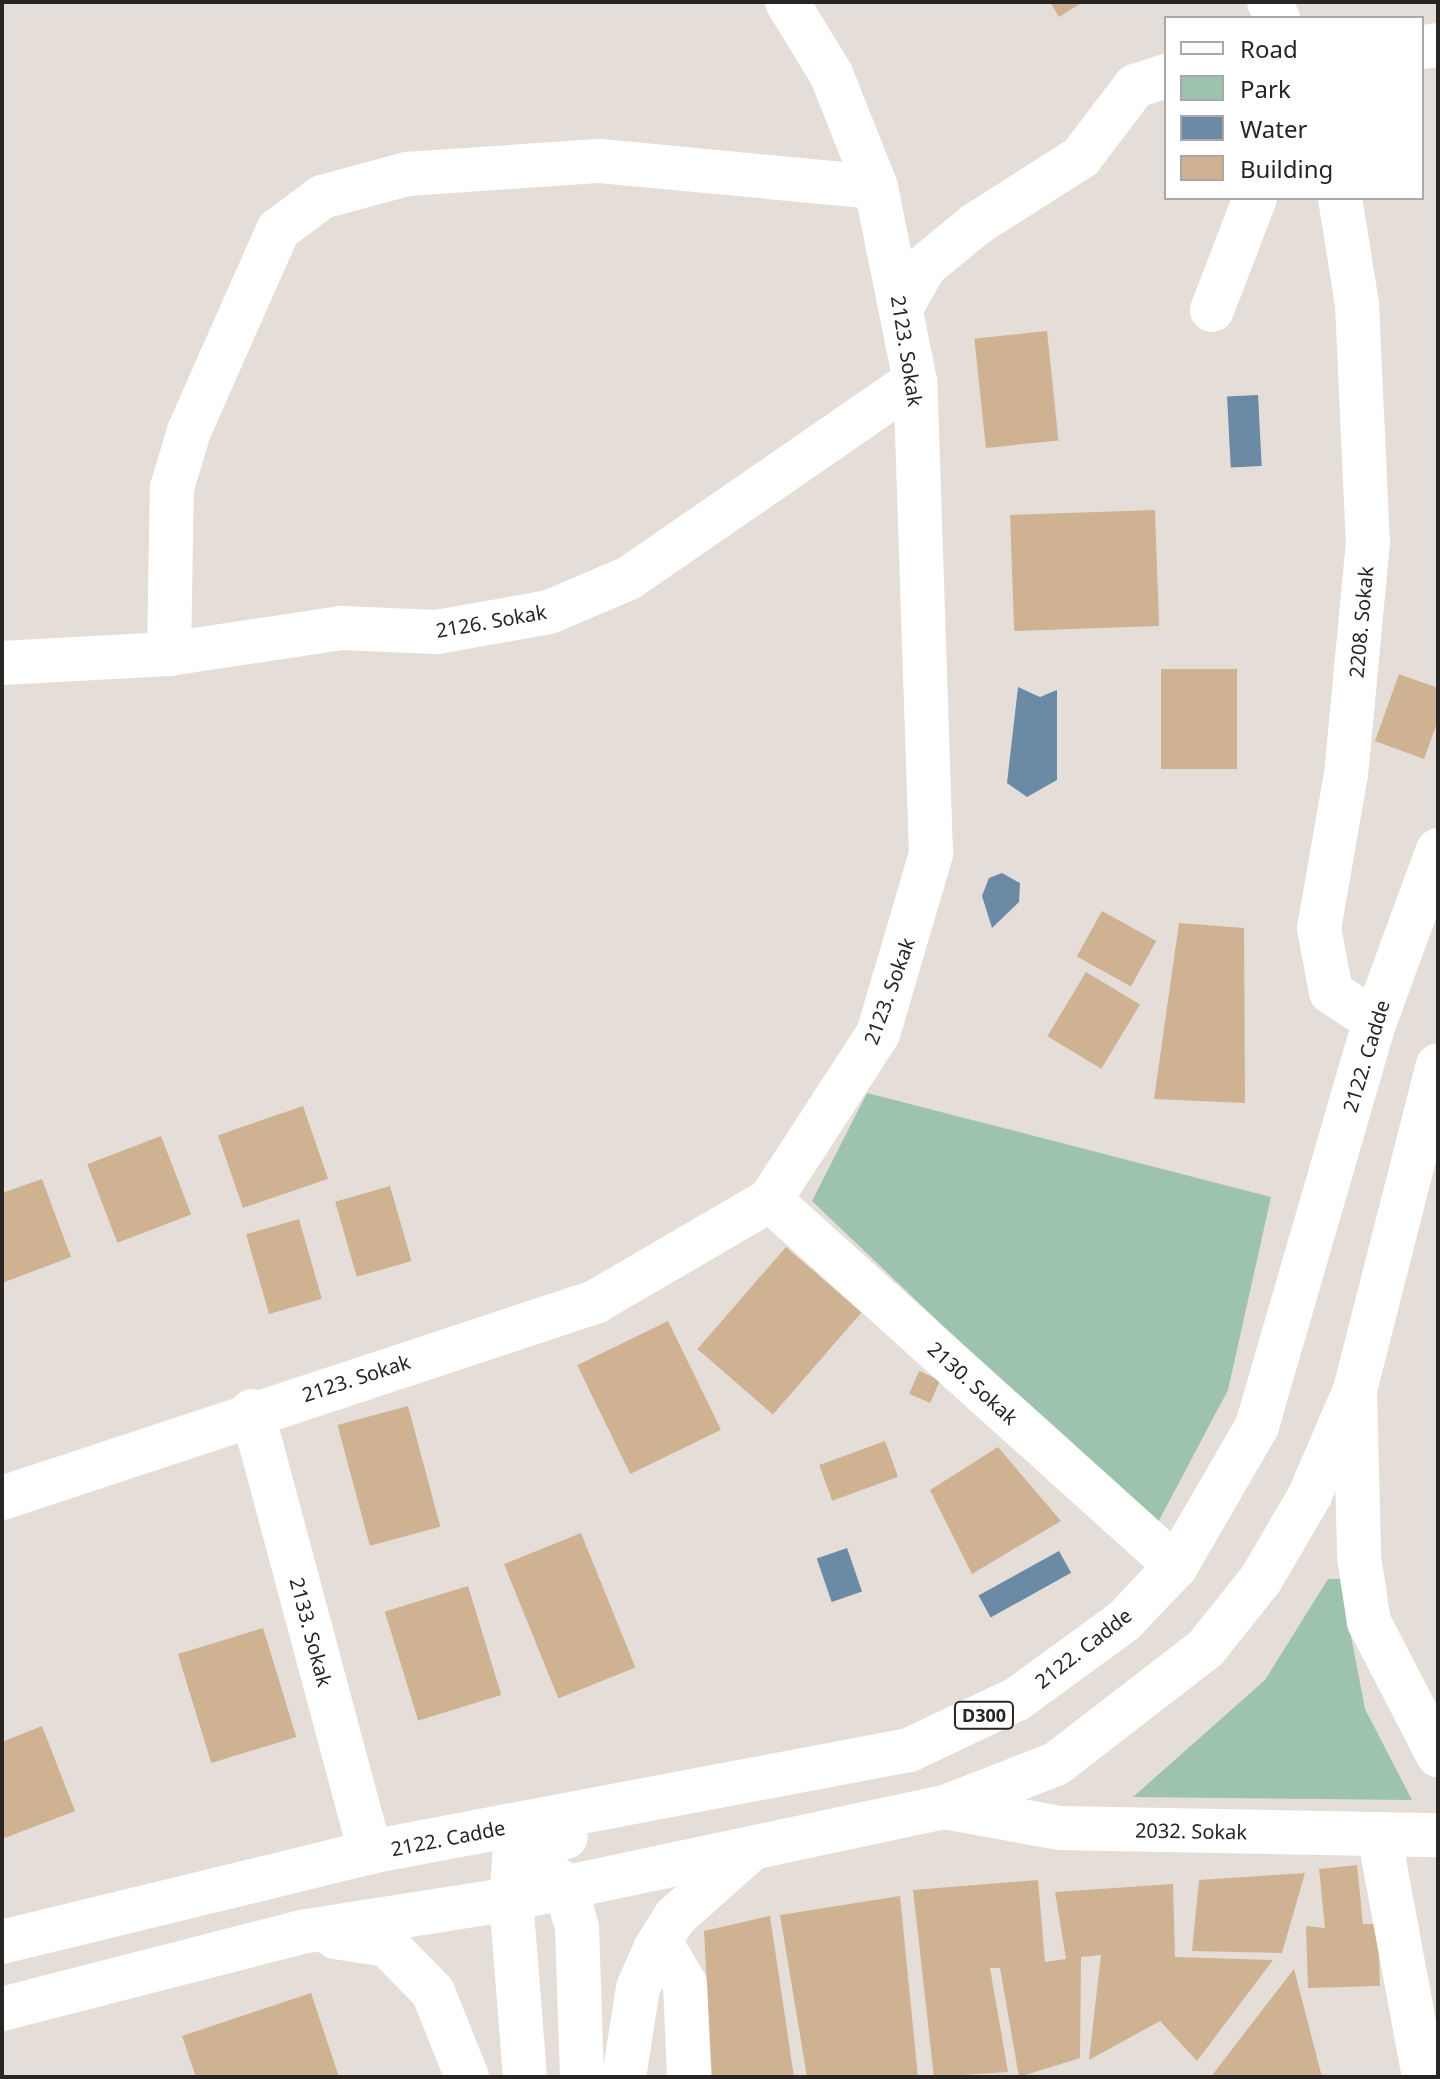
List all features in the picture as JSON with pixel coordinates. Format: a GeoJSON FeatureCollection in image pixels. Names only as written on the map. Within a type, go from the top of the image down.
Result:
{"type":"FeatureCollection","features":[{"type":"Feature","properties":{"kind":"main road","name":"2123. Sokak"},"geometry":{"type":"LineString","coordinates":[[2,1498],[252,1411],[595,1302],[770,1200],[878,1034],[931,854],[915,381],[876,187],[831,74],[787,2]]}},
{"type":"Feature","properties":{"kind":"main road"},"geometry":{"type":"LineString","coordinates":[[901,308],[925,266],[976,224],[1081,157],[1135,86],[1164,77]]}},
{"type":"Feature","properties":{"kind":"main road"},"geometry":{"type":"LineString","coordinates":[[169,654],[172,488],[189,431],[278,230],[322,197],[407,174],[600,161],[876,187]]}},
{"type":"Feature","properties":{"kind":"main road"},"geometry":{"type":"LineString","coordinates":[[1212,310],[1254,200]]}},
{"type":"Feature","properties":{"kind":"main road","name":"2208. Sokak"},"geometry":{"type":"LineString","coordinates":[[1340,200],[1357,304],[1368,542],[1346,774],[1319,928],[1331,992],[1375,1021]]}},
{"type":"Feature","properties":{"kind":"main road","name":"2126. Sokak"},"geometry":{"type":"LineString","coordinates":[[2,663],[169,654],[341,628],[437,632],[549,612],[629,578],[915,381]]}},
{"type":"Feature","properties":{"kind":"main road","name":"2122. Cadde"},"geometry":{"type":"LineString","coordinates":[[2,1942],[370,1852],[909,1750],[1017,1699],[1124,1621],[1176,1566],[1257,1426],[1375,1021],[1438,850]]}},
{"type":"Feature","properties":{"kind":"main road"},"geometry":{"type":"LineString","coordinates":[[2,2009],[301,1932],[511,1899],[565,1885],[945,1807],[1056,1764],[1206,1648],[1261,1579],[1310,1495],[1355,1390],[1438,1065]]}},
{"type":"Feature","properties":{"kind":"main road","name":"2130. Sokak"},"geometry":{"type":"LineString","coordinates":[[770,1200],[1176,1566]]}},
{"type":"Feature","properties":{"kind":"main road"},"geometry":{"type":"LineString","coordinates":[[1355,1390],[1359,1557],[1369,1622],[1438,1755]]}},
{"type":"Feature","properties":{"kind":"main road","name":"2133. Sokak"},"geometry":{"type":"LineString","coordinates":[[252,1411],[370,1852]]}},
{"type":"Feature","properties":{"kind":"main road"},"geometry":{"type":"LineString","coordinates":[[370,1852],[419,1857],[515,1849],[793,1792],[909,1750]]}},
{"type":"Feature","properties":{"kind":"main road","name":"2032. Sokak"},"geometry":{"type":"LineString","coordinates":[[945,1807],[1059,1828],[1438,1835]]}},
{"type":"Feature","properties":{"kind":"main road"},"geometry":{"type":"LineString","coordinates":[[1379,1834],[1424,2077]]}},
{"type":"Feature","properties":{"kind":"main road"},"geometry":{"type":"LineString","coordinates":[[515,1849],[565,1885],[577,1927],[582,2077]]}},
{"type":"Feature","properties":{"kind":"main road"},"geometry":{"type":"LineString","coordinates":[[515,1849],[511,1899],[525,2077]]}},
{"type":"Feature","properties":{"kind":"main road"},"geometry":{"type":"LineString","coordinates":[[624,2077],[638,1988],[660,1941],[675,1917],[752,1849]]}},
{"type":"Feature","properties":{"kind":"main road"},"geometry":{"type":"LineString","coordinates":[[301,1932],[387,1945],[433,1992],[467,2077]]}},
{"type":"Feature","properties":{"kind":"main road"},"geometry":{"type":"LineString","coordinates":[[660,1941],[685,1984],[689,2077]]}},
{"type":"Feature","properties":{"kind":"green space"},"geometry":{"type":"Polygon","coordinates":[[[867,1093],[1271,1197],[1228,1390],[1155,1528],[812,1201],[867,1093]]]}},
{"type":"Feature","properties":{"kind":"green space"},"geometry":{"type":"Polygon","coordinates":[[[1328,1579],[1340,1579],[1365,1709],[1412,1800],[1133,1797],[1265,1680],[1328,1579]]]}},
{"type":"Feature","properties":{"kind":"water"},"geometry":{"type":"Polygon","coordinates":[[[1258,395],[1262,466],[1231,468],[1227,397],[1258,395]]]}},
{"type":"Feature","properties":{"kind":"water"},"geometry":{"type":"Polygon","coordinates":[[[1018,687],[1040,697],[1057,690],[1057,780],[1027,797],[1007,783],[1018,687]]]}},
{"type":"Feature","properties":{"kind":"water"},"geometry":{"type":"Polygon","coordinates":[[[1002,873],[1020,883],[1019,902],[992,928],[982,896],[989,878],[1002,873]]]}},
{"type":"Feature","properties":{"kind":"water"},"geometry":{"type":"Polygon","coordinates":[[[847,1548],[862,1591],[832,1602],[817,1558],[847,1548]]]}},
{"type":"Feature","properties":{"kind":"water"},"geometry":{"type":"Polygon","coordinates":[[[1059,1551],[1071,1573],[991,1617],[979,1596],[1059,1551]]]}},
{"type":"Feature","properties":{"kind":"building"},"geometry":{"type":"Polygon","coordinates":[[[1050,2],[1083,2],[1059,17],[1050,2]]]}},
{"type":"Feature","properties":{"kind":"building"},"geometry":{"type":"Polygon","coordinates":[[[1047,331],[1058,440],[986,448],[974,339],[1047,331]]]}},
{"type":"Feature","properties":{"kind":"building"},"geometry":{"type":"Polygon","coordinates":[[[1155,510],[1159,626],[1014,631],[1010,515],[1155,510]]]}},
{"type":"Feature","properties":{"kind":"building"},"geometry":{"type":"Polygon","coordinates":[[[1161,669],[1237,669],[1237,769],[1161,769],[1161,669]]]}},
{"type":"Feature","properties":{"kind":"building"},"geometry":{"type":"Polygon","coordinates":[[[1399,674],[1438,688],[1438,720],[1424,759],[1375,741],[1399,674]]]}},
{"type":"Feature","properties":{"kind":"building"},"geometry":{"type":"Polygon","coordinates":[[[1102,911],[1156,941],[1131,987],[1077,956],[1102,911]]]}},
{"type":"Feature","properties":{"kind":"building"},"geometry":{"type":"Polygon","coordinates":[[[1179,923],[1244,928],[1245,1103],[1154,1099],[1179,923]]]}},
{"type":"Feature","properties":{"kind":"building"},"geometry":{"type":"Polygon","coordinates":[[[1086,972],[1140,1004],[1101,1069],[1047,1036],[1086,972]]]}},
{"type":"Feature","properties":{"kind":"building"},"geometry":{"type":"Polygon","coordinates":[[[303,1106],[328,1179],[243,1208],[218,1135],[303,1106]]]}},
{"type":"Feature","properties":{"kind":"building"},"geometry":{"type":"Polygon","coordinates":[[[161,1136],[191,1214],[117,1243],[87,1164],[161,1136]]]}},
{"type":"Feature","properties":{"kind":"building"},"geometry":{"type":"Polygon","coordinates":[[[42,1179],[71,1257],[2,1283],[2,1193],[42,1179]]]}},
{"type":"Feature","properties":{"kind":"building"},"geometry":{"type":"Polygon","coordinates":[[[390,1186],[411,1261],[357,1277],[335,1202],[390,1186]]]}},
{"type":"Feature","properties":{"kind":"building"},"geometry":{"type":"Polygon","coordinates":[[[299,1219],[322,1299],[269,1314],[246,1234],[299,1219]]]}},
{"type":"Feature","properties":{"kind":"building"},"geometry":{"type":"Polygon","coordinates":[[[786,1247],[861,1313],[773,1414],[697,1349],[786,1247]]]}},
{"type":"Feature","properties":{"kind":"building"},"geometry":{"type":"Polygon","coordinates":[[[668,1321],[721,1430],[630,1474],[577,1365],[668,1321]]]}},
{"type":"Feature","properties":{"kind":"building"},"geometry":{"type":"Polygon","coordinates":[[[919,1371],[940,1380],[930,1403],[909,1394],[919,1371]]]}},
{"type":"Feature","properties":{"kind":"building"},"geometry":{"type":"Polygon","coordinates":[[[408,1406],[440,1527],[370,1546],[337,1425],[408,1406]]]}},
{"type":"Feature","properties":{"kind":"building"},"geometry":{"type":"Polygon","coordinates":[[[885,1441],[898,1477],[832,1501],[819,1465],[885,1441]]]}},
{"type":"Feature","properties":{"kind":"building"},"geometry":{"type":"Polygon","coordinates":[[[998,1447],[1061,1521],[972,1574],[930,1490],[998,1447]]]}},
{"type":"Feature","properties":{"kind":"building"},"geometry":{"type":"Polygon","coordinates":[[[581,1533],[635,1667],[558,1699],[504,1564],[581,1533]]]}},
{"type":"Feature","properties":{"kind":"building"},"geometry":{"type":"Polygon","coordinates":[[[468,1586],[501,1695],[418,1720],[385,1611],[468,1586]]]}},
{"type":"Feature","properties":{"kind":"building"},"geometry":{"type":"Polygon","coordinates":[[[263,1628],[296,1737],[211,1763],[178,1654],[263,1628]]]}},
{"type":"Feature","properties":{"kind":"building"},"geometry":{"type":"Polygon","coordinates":[[[42,1726],[75,1811],[2,1839],[2,1742],[42,1726]]]}},
{"type":"Feature","properties":{"kind":"building"},"geometry":{"type":"Polygon","coordinates":[[[1357,1865],[1363,1924],[1378,1924],[1380,1986],[1308,1988],[1306,1926],[1325,1928],[1319,1869],[1357,1865]]]}},
{"type":"Feature","properties":{"kind":"building"},"geometry":{"type":"Polygon","coordinates":[[[1305,1873],[1282,1953],[1192,1951],[1199,1880],[1305,1873]]]}},
{"type":"Feature","properties":{"kind":"building"},"geometry":{"type":"Polygon","coordinates":[[[1038,1880],[1045,1962],[1066,1959],[1055,1892],[1173,1884],[1175,1957],[1273,1960],[1197,2061],[1160,2021],[1089,2060],[1101,1955],[1081,1957],[1080,2058],[1019,2077],[1000,1968],[990,1968],[1008,2072],[934,2077],[913,1890],[1038,1880]]]}},
{"type":"Feature","properties":{"kind":"building"},"geometry":{"type":"Polygon","coordinates":[[[900,1896],[918,2077],[807,2077],[780,1915],[900,1896]]]}},
{"type":"Feature","properties":{"kind":"building"},"geometry":{"type":"Polygon","coordinates":[[[770,1916],[794,2077],[712,2077],[704,1931],[770,1916]]]}},
{"type":"Feature","properties":{"kind":"building"},"geometry":{"type":"Polygon","coordinates":[[[1294,1969],[1322,2077],[1215,2077],[1213,2074],[1294,1969]]]}},
{"type":"Feature","properties":{"kind":"building"},"geometry":{"type":"Polygon","coordinates":[[[311,1993],[339,2077],[196,2077],[182,2036],[311,1993]]]}}]}
